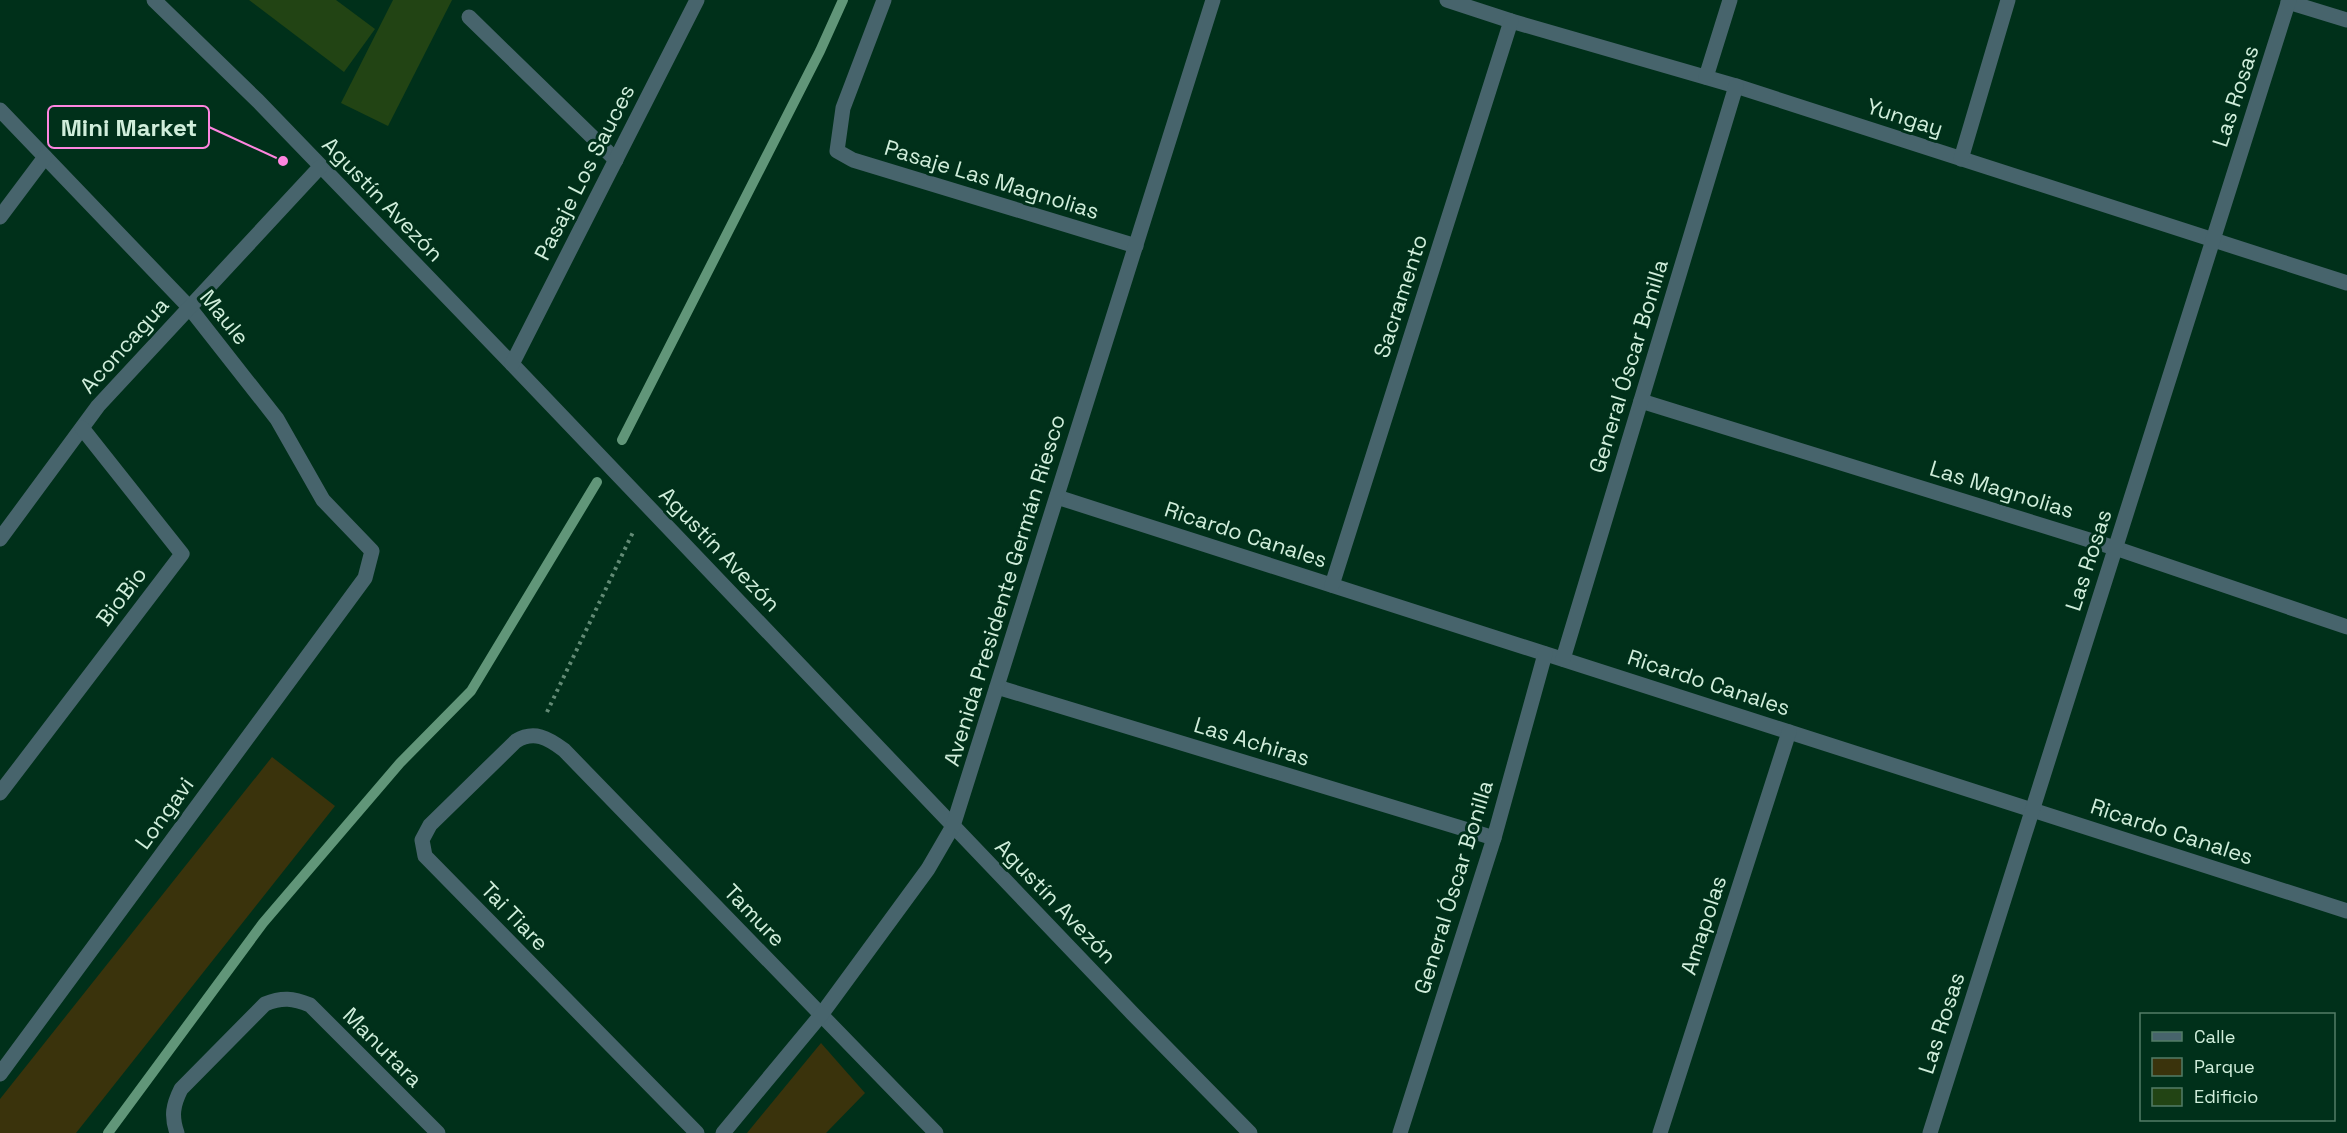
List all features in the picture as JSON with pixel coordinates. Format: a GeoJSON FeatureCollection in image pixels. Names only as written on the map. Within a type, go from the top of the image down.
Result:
{"type":"FeatureCollection","features":[{"type":"Feature","properties":{"kind":"street","name":"Pasaje Los Sauces"},"geometry":{"type":"LineString","coordinates":[[512,364],[697,0]]}},
{"type":"Feature","properties":{"kind":"street","name":"Pasaje Las Magnolias"},"geometry":{"type":"LineString","coordinates":[[884,0],[843,108],[837,151],[853,160],[1136,246]]}},
{"type":"Feature","properties":{"kind":"street","name":"Avenida Presidente Germán Riesco"},"geometry":{"type":"LineString","coordinates":[[723,1133],[821,1015],[928,870],[953,826],[1213,0]]}},
{"type":"Feature","properties":{"kind":"street","name":"Yungay"},"geometry":{"type":"LineString","coordinates":[[1447,0],[1511,21],[1736,86],[2347,283]]}},
{"type":"Feature","properties":{"kind":"street"},"geometry":{"type":"LineString","coordinates":[[1706,77],[1730,0]]}},
{"type":"Feature","properties":{"kind":"street"},"geometry":{"type":"LineString","coordinates":[[1961,159],[2008,0]]}},
{"type":"Feature","properties":{"kind":"street","name":"Agustín Avezón"},"geometry":{"type":"LineString","coordinates":[[157,1],[258,101],[512,364],[1250,1133]]}},
{"type":"Feature","properties":{"kind":"street"},"geometry":{"type":"LineString","coordinates":[[2289,1],[2347,20]]}},
{"type":"Feature","properties":{"kind":"street","name":"Las Rosas"},"geometry":{"type":"LineString","coordinates":[[1930,1133],[2289,1]]}},
{"type":"Feature","properties":{"kind":"street"},"geometry":{"type":"LineString","coordinates":[[469,17],[616,160]]}},
{"type":"Feature","properties":{"kind":"street","name":"Sacramento"},"geometry":{"type":"LineString","coordinates":[[1332,585],[1511,21]]}},
{"type":"Feature","properties":{"kind":"street","name":"General Óscar Bonilla"},"geometry":{"type":"LineString","coordinates":[[1563,659],[1736,86]]}},
{"type":"Feature","properties":{"kind":"street","name":"Maule"},"geometry":{"type":"LineString","coordinates":[[0,110],[189,307],[277,419],[323,500],[372,551],[365,579]]}},
{"type":"Feature","properties":{"kind":"street"},"geometry":{"type":"LineString","coordinates":[[0,217],[45,157]]}},
{"type":"Feature","properties":{"kind":"street","name":"Aconcagua"},"geometry":{"type":"LineString","coordinates":[[0,539],[98,406],[320,167]]}},
{"type":"Feature","properties":{"kind":"street","name":"Las Magnolias"},"geometry":{"type":"LineString","coordinates":[[1641,401],[2115,548],[2347,627]]}},
{"type":"Feature","properties":{"kind":"street","name":"BioBio"},"geometry":{"type":"LineString","coordinates":[[0,793],[182,554],[82,428]]}},
{"type":"Feature","properties":{"kind":"street","name":"Ricardo Canales"},"geometry":{"type":"LineString","coordinates":[[1057,496],[2347,911]]}},
{"type":"Feature","properties":{"kind":"street","name":"Longavi"},"geometry":{"type":"LineString","coordinates":[[0,1074],[365,579]]}},
{"type":"Feature","properties":{"kind":"street","name":"General Óscar Bonilla"},"geometry":{"type":"LineString","coordinates":[[1400,1133],[1494,838],[1545,654]]}},
{"type":"Feature","properties":{"kind":"street","name":"Las Achiras"},"geometry":{"type":"LineString","coordinates":[[997,687],[1494,838]]}},
{"type":"Feature","properties":{"kind":"street","name":"Amapolas"},"geometry":{"type":"LineString","coordinates":[[1660,1133],[1789,732]]}},
{"type":"Feature","properties":{"kind":"street","name":"Tamure"},"geometry":{"type":"LineString","coordinates":[[537,735],[552,741],[564,750],[936,1133]]}},
{"type":"Feature","properties":{"kind":"street","name":"Tai Tiare"},"geometry":{"type":"LineString","coordinates":[[537,735],[524,736],[516,741],[430,825],[424,832],[422,840],[424,856],[697,1133]]}},
{"type":"Feature","properties":{"kind":"street","name":"Manutara"},"geometry":{"type":"LineString","coordinates":[[175,1126],[174,1103],[181,1089],[265,1004],[278,999],[294,999],[310,1005],[438,1133]]}},
{"type":"Feature","properties":{"kind":"path"},"geometry":{"type":"LineString","coordinates":[[537,735],[646,505]]}},
{"type":"Feature","properties":{"kind":"green space"},"geometry":{"type":"Polygon","coordinates":[[[272,757],[335,806],[76,1133],[0,1133],[0,1099],[272,757]]]}},
{"type":"Feature","properties":{"kind":"green space"},"geometry":{"type":"Polygon","coordinates":[[[821,1043],[865,1093],[826,1133],[747,1133],[821,1043]]]}},
{"type":"Feature","properties":{"kind":"building"},"geometry":{"type":"Polygon","coordinates":[[[249,0],[336,0],[375,29],[344,72],[249,0]]]}},
{"type":"Feature","properties":{"kind":"building"},"geometry":{"type":"Polygon","coordinates":[[[393,0],[452,0],[388,126],[341,103],[393,0]]]}},
{"type":"Feature","properties":{"kind":"waterway"},"geometry":{"type":"LineString","coordinates":[[622,440],[820,51],[843,0]]}},
{"type":"Feature","properties":{"kind":"waterway"},"geometry":{"type":"LineString","coordinates":[[108,1133],[263,923],[400,763],[471,691],[597,482]]}},
{"type":"Feature","properties":{"kind":"place","name":"Mini Market"},"geometry":{"type":"Point","coordinates":[283,161]}}]}
